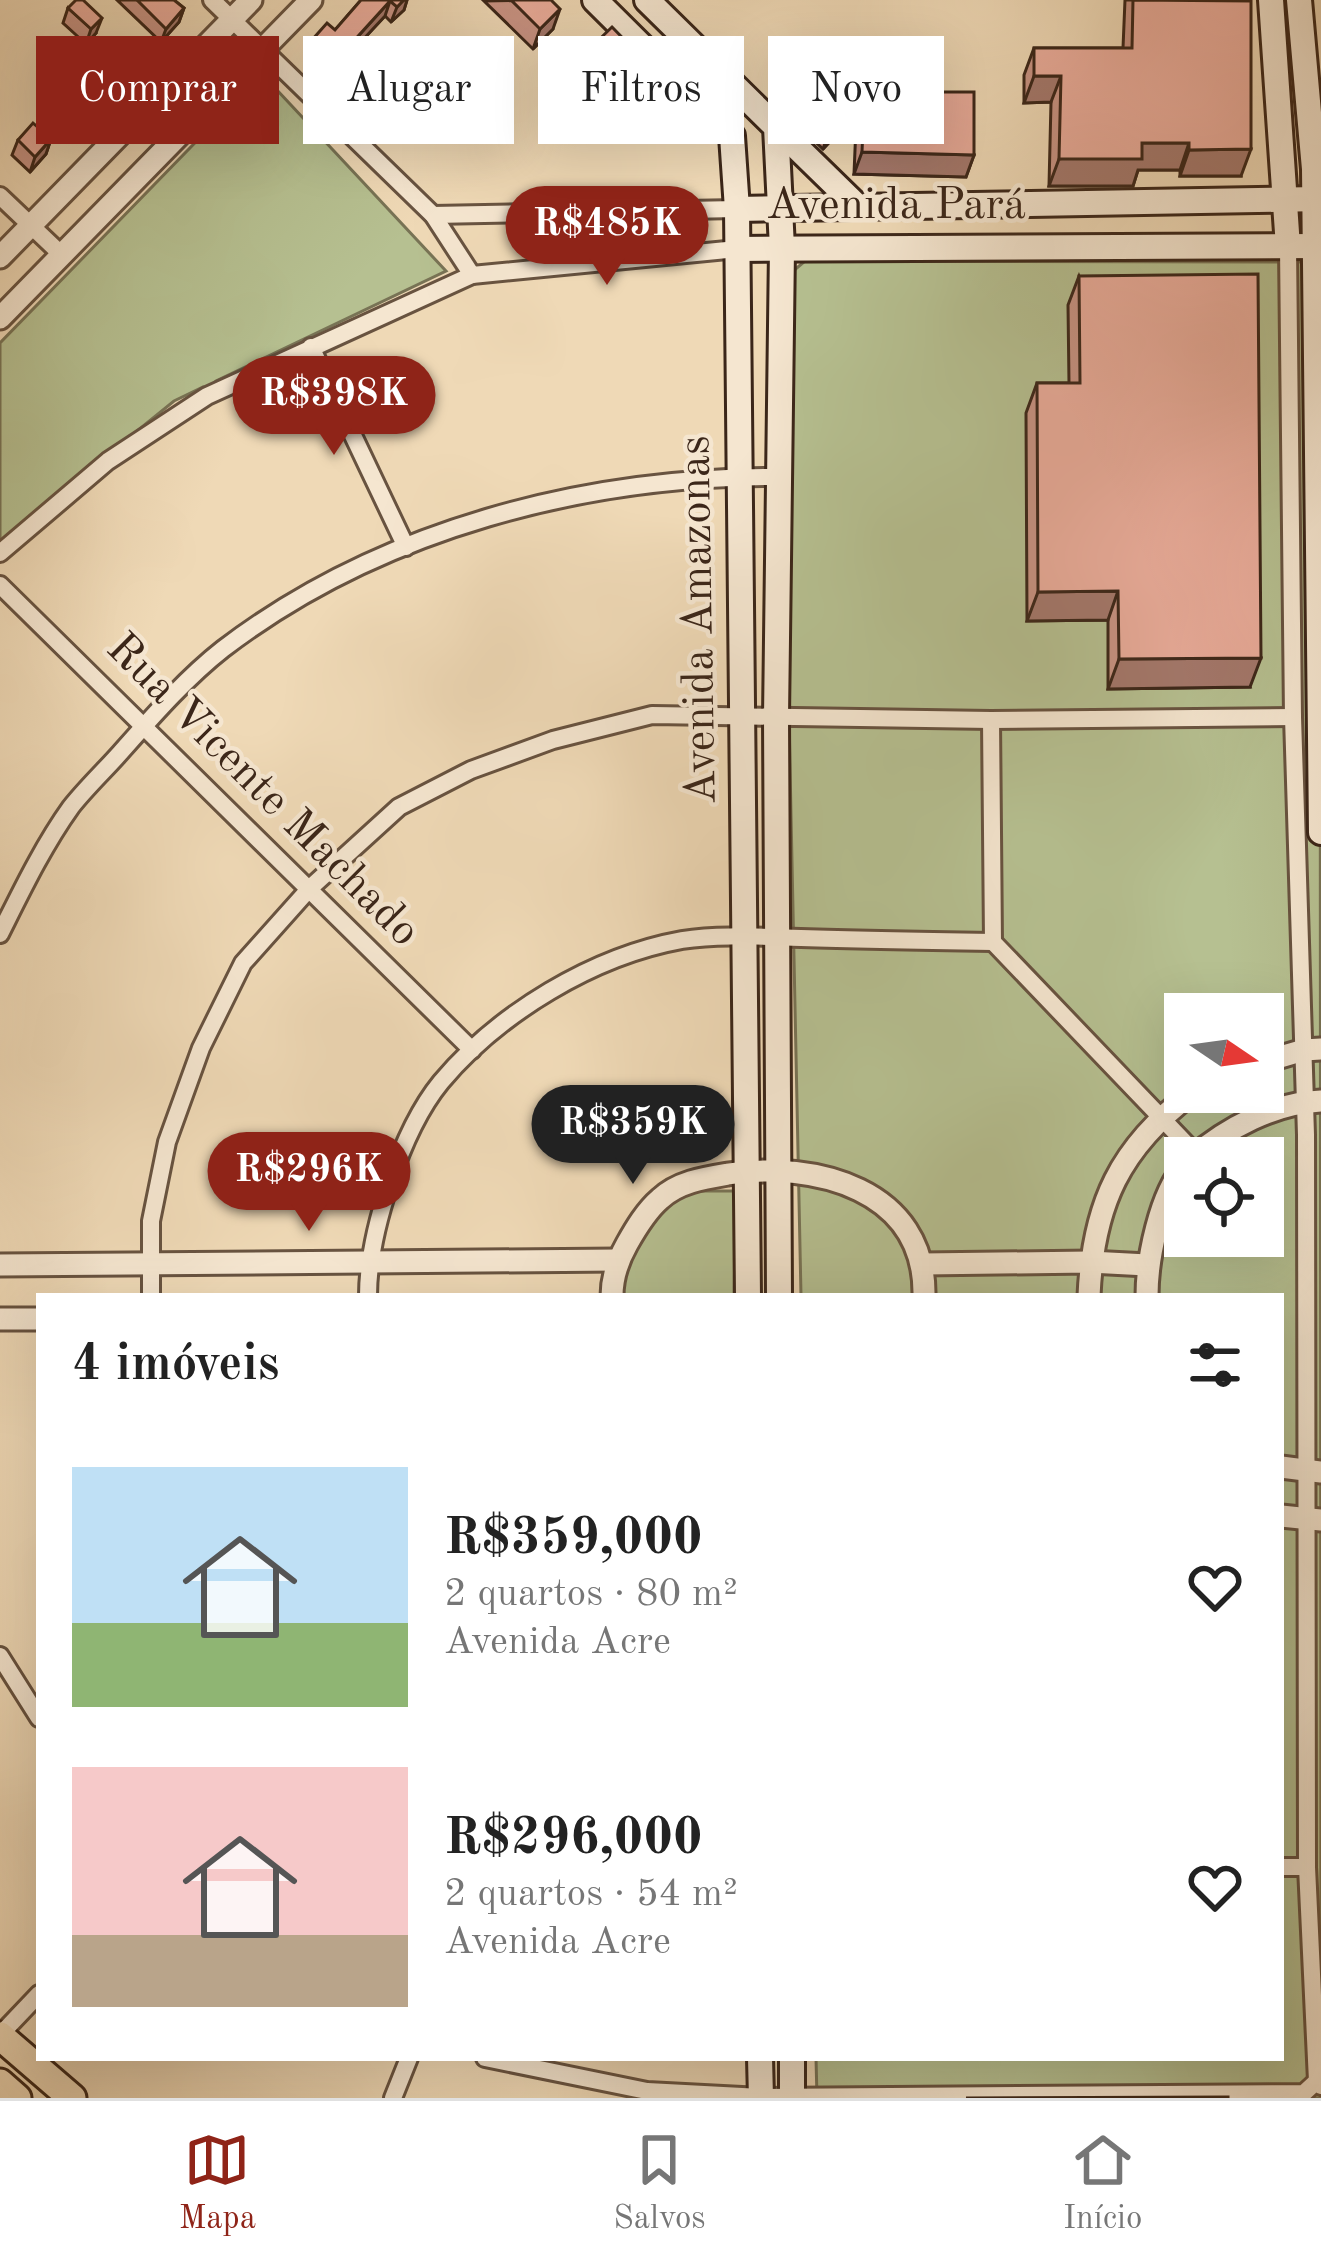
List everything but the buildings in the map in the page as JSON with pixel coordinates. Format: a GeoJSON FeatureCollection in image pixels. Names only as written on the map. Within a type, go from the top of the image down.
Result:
{"type":"FeatureCollection","features":[{"type":"Feature","properties":{"kind":"main road","name":"Avenida Amazonas"},"geometry":{"type":"LineString","coordinates":[[595,0],[732,136],[737,209],[748,1293]]}},
{"type":"Feature","properties":{"kind":"main road"},"geometry":{"type":"LineString","coordinates":[[647,0],[768,120]]}},
{"type":"Feature","properties":{"kind":"main road"},"geometry":{"type":"LineString","coordinates":[[1271,0],[1288,247]]}},
{"type":"Feature","properties":{"kind":"main road"},"geometry":{"type":"LineString","coordinates":[[1299,0],[1317,199],[1321,832]]}},
{"type":"Feature","properties":{"kind":"main road","name":"Avenida Amazonas"},"geometry":{"type":"LineString","coordinates":[[777,144],[782,208],[776,717],[779,1293]]}},
{"type":"Feature","properties":{"kind":"main road"},"geometry":{"type":"LineString","coordinates":[[793,144],[858,207]]}},
{"type":"Feature","properties":{"kind":"main road","name":"Avenida Pará"},"geometry":{"type":"LineString","coordinates":[[737,209],[1317,199]]}},
{"type":"Feature","properties":{"kind":"main road","name":"Avenida Pará"},"geometry":{"type":"LineString","coordinates":[[737,249],[1318,246]]}},
{"type":"Feature","properties":{"kind":"main road"},"geometry":{"type":"LineString","coordinates":[[0,2035],[72,2098]]}},
{"type":"Feature","properties":{"kind":"main road"},"geometry":{"type":"LineString","coordinates":[[760,2061],[761,2097]]}},
{"type":"Feature","properties":{"kind":"main road"},"geometry":{"type":"LineString","coordinates":[[792,2061],[792,2097]]}},
{"type":"Feature","properties":{"kind":"main road"},"geometry":{"type":"LineString","coordinates":[[0,2083],[17,2098]]}},
{"type":"Feature","properties":{"kind":"street"},"geometry":{"type":"LineString","coordinates":[[212,0],[249,36]]}},
{"type":"Feature","properties":{"kind":"street"},"geometry":{"type":"LineString","coordinates":[[0,257],[251,0]]}},
{"type":"Feature","properties":{"kind":"street"},"geometry":{"type":"LineString","coordinates":[[276,36],[311,0]]}},
{"type":"Feature","properties":{"kind":"street"},"geometry":{"type":"LineString","coordinates":[[279,64],[434,214],[472,275]]}},
{"type":"Feature","properties":{"kind":"street"},"geometry":{"type":"LineString","coordinates":[[0,318],[170,144]]}},
{"type":"Feature","properties":{"kind":"street"},"geometry":{"type":"LineString","coordinates":[[0,196],[62,255]]}},
{"type":"Feature","properties":{"kind":"street","name":"Avenida Pará"},"geometry":{"type":"LineString","coordinates":[[434,214],[737,209]]}},
{"type":"Feature","properties":{"kind":"street"},"geometry":{"type":"LineString","coordinates":[[500,2061],[647,2091],[761,2097],[1304,2093],[1319,2084],[1307,1868],[1315,1520],[1313,1101],[1293,717],[1288,247]]}},
{"type":"Feature","properties":{"kind":"street","name":"Avenida Pará"},"geometry":{"type":"LineString","coordinates":[[0,553],[128,448],[207,396],[472,275],[737,249]]}},
{"type":"Feature","properties":{"kind":"street"},"geometry":{"type":"LineString","coordinates":[[311,346],[406,547]]}},
{"type":"Feature","properties":{"kind":"street"},"geometry":{"type":"LineString","coordinates":[[0,934],[71,807],[145,725],[222,650],[310,593],[406,547],[503,512],[671,481],[781,477]]}},
{"type":"Feature","properties":{"kind":"street","name":"Rua Vicente Machado"},"geometry":{"type":"LineString","coordinates":[[0,585],[472,1050]]}},
{"type":"Feature","properties":{"kind":"street"},"geometry":{"type":"LineString","coordinates":[[151,1293],[151,1221],[167,1142],[200,1048],[243,963],[310,888],[399,807],[471,770],[553,740],[652,715],[992,720],[1293,717]]}},
{"type":"Feature","properties":{"kind":"street"},"geometry":{"type":"LineString","coordinates":[[992,720],[993,942],[1175,1137]]}},
{"type":"Feature","properties":{"kind":"street"},"geometry":{"type":"LineString","coordinates":[[368,1293],[368,1262],[395,1167],[438,1086],[472,1050],[516,1015],[606,960],[683,940],[746,937],[993,942]]}},
{"type":"Feature","properties":{"kind":"street"},"geometry":{"type":"LineString","coordinates":[[1224,1137],[1252,1118],[1313,1101]]}},
{"type":"Feature","properties":{"kind":"street"},"geometry":{"type":"LineString","coordinates":[[1089,1293],[1099,1217],[1112,1184],[1128,1154],[1165,1113]]}},
{"type":"Feature","properties":{"kind":"street"},"geometry":{"type":"LineString","coordinates":[[612,1293],[618,1260],[638,1225],[662,1197],[697,1179],[779,1171],[830,1178],[870,1193],[899,1218],[923,1264],[924,1293]]}},
{"type":"Feature","properties":{"kind":"street"},"geometry":{"type":"LineString","coordinates":[[1148,1293],[1147,1265],[1164,1211]]}},
{"type":"Feature","properties":{"kind":"street"},"geometry":{"type":"LineString","coordinates":[[0,1264],[618,1260]]}},
{"type":"Feature","properties":{"kind":"street"},"geometry":{"type":"LineString","coordinates":[[923,1264],[1147,1265]]}},
{"type":"Feature","properties":{"kind":"street"},"geometry":{"type":"LineString","coordinates":[[0,1319],[36,1319]]}},
{"type":"Feature","properties":{"kind":"street"},"geometry":{"type":"LineString","coordinates":[[1284,1468],[1315,1473]]}},
{"type":"Feature","properties":{"kind":"street"},"geometry":{"type":"LineString","coordinates":[[1284,1516],[1315,1520]]}},
{"type":"Feature","properties":{"kind":"street"},"geometry":{"type":"LineString","coordinates":[[0,1656],[36,1713]]}},
{"type":"Feature","properties":{"kind":"street"},"geometry":{"type":"LineString","coordinates":[[1284,1867],[1307,1868]]}},
{"type":"Feature","properties":{"kind":"street"},"geometry":{"type":"LineString","coordinates":[[0,2035],[36,1997]]}},
{"type":"Feature","properties":{"kind":"street"},"geometry":{"type":"LineString","coordinates":[[394,2098],[408,2061]]}},
{"type":"Feature","properties":{"kind":"green space"},"geometry":{"type":"Polygon","coordinates":[[[279,92],[303,118],[303,144],[327,144],[446,271],[216,381],[207,390],[203,387],[174,401],[0,542],[0,343],[194,144],[279,144],[279,92]]]}},
{"type":"Feature","properties":{"kind":"green space"},"geometry":{"type":"Polygon","coordinates":[[[805,261],[1320,262],[1321,2098],[817,2098],[816,2061],[1284,2061],[1284,1293],[801,1293],[784,477],[792,272],[805,261]]]}},
{"type":"Feature","properties":{"kind":"green space"},"geometry":{"type":"Polygon","coordinates":[[[697,1191],[736,1191],[734,1293],[622,1293],[624,1262],[666,1202],[697,1191]]]}}]}
